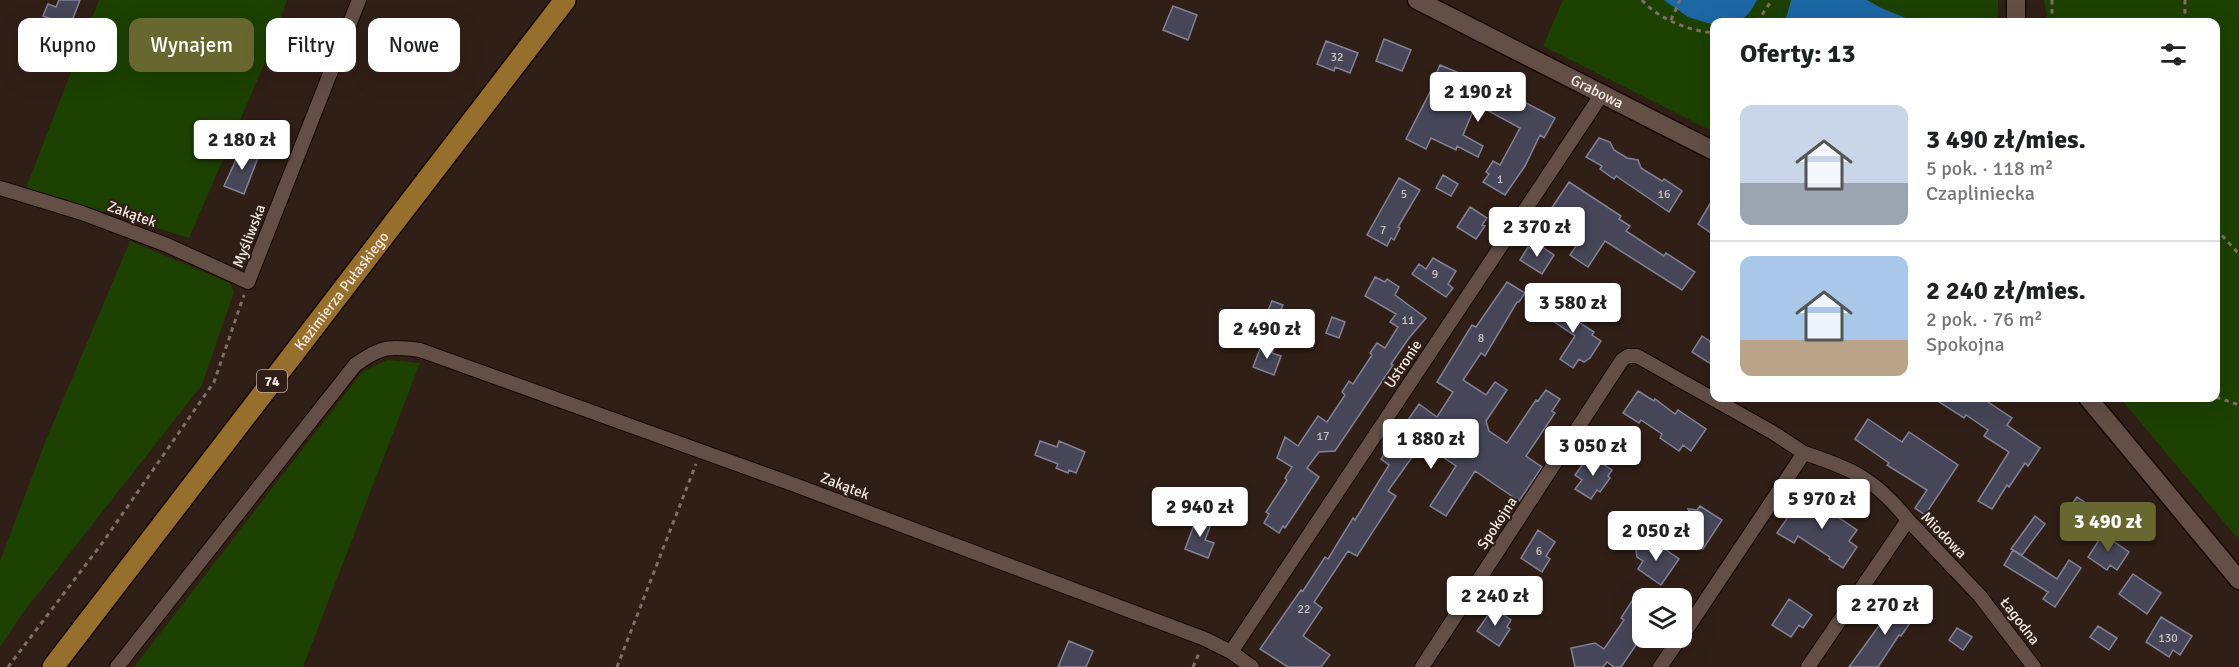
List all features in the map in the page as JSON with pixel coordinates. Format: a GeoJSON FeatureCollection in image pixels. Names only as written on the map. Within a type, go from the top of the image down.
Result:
{"type":"FeatureCollection","features":[{"type":"Feature","properties":{"kind":"main road","name":"Kazimierza Pułaskiego"},"geometry":{"type":"LineString","coordinates":[[53,667],[565,0]]}},
{"type":"Feature","properties":{"kind":"street","name":"Myśliwska"},"geometry":{"type":"LineString","coordinates":[[248,282],[359,0]]}},
{"type":"Feature","properties":{"kind":"street","name":"Grabowa"},"geometry":{"type":"LineString","coordinates":[[1417,0],[1710,149]]}},
{"type":"Feature","properties":{"kind":"street"},"geometry":{"type":"LineString","coordinates":[[2016,0],[2016,18]]}},
{"type":"Feature","properties":{"kind":"street","name":"Ustronie"},"geometry":{"type":"LineString","coordinates":[[1231,652],[1602,94]]}},
{"type":"Feature","properties":{"kind":"street","name":"Zakątek"},"geometry":{"type":"LineString","coordinates":[[0,188],[82,213],[156,241],[248,282]]}},
{"type":"Feature","properties":{"kind":"street","name":"Zakątek"},"geometry":{"type":"LineString","coordinates":[[117,667],[355,365],[380,349],[400,348],[420,350],[701,451],[1194,634],[1231,652],[1252,667]]}},
{"type":"Feature","properties":{"kind":"street","name":"Spokojna"},"geometry":{"type":"LineString","coordinates":[[1422,667],[1622,360],[1628,356],[1637,356],[1710,397]]}},
{"type":"Feature","properties":{"kind":"street","name":"Spokojna"},"geometry":{"type":"LineString","coordinates":[[1719,402],[1804,453]]}},
{"type":"Feature","properties":{"kind":"street"},"geometry":{"type":"LineString","coordinates":[[2091,402],[2239,580]]}},
{"type":"Feature","properties":{"kind":"street"},"geometry":{"type":"LineString","coordinates":[[1692,621],[1804,453],[1847,468],[1869,480],[1892,501],[1908,520]]}},
{"type":"Feature","properties":{"kind":"street","name":"Miodowa"},"geometry":{"type":"LineString","coordinates":[[1808,667],[1908,520],[1980,596]]}},
{"type":"Feature","properties":{"kind":"street","name":"Łagodna"},"geometry":{"type":"LineString","coordinates":[[1980,596],[2034,667]]}},
{"type":"Feature","properties":{"kind":"street"},"geometry":{"type":"LineString","coordinates":[[1660,667],[1673,648]]}},
{"type":"Feature","properties":{"kind":"path"},"geometry":{"type":"LineString","coordinates":[[1642,0],[1685,27],[1710,32]]}},
{"type":"Feature","properties":{"kind":"path"},"geometry":{"type":"LineString","coordinates":[[1671,20],[1680,0]]}},
{"type":"Feature","properties":{"kind":"path"},"geometry":{"type":"LineString","coordinates":[[1759,18],[1772,0]]}},
{"type":"Feature","properties":{"kind":"path"},"geometry":{"type":"LineString","coordinates":[[2052,0],[2052,18]]}},
{"type":"Feature","properties":{"kind":"path"},"geometry":{"type":"LineString","coordinates":[[2185,0],[2185,18]]}},
{"type":"Feature","properties":{"kind":"path"},"geometry":{"type":"LineString","coordinates":[[2220,233],[2239,254]]}},
{"type":"Feature","properties":{"kind":"path"},"geometry":{"type":"LineString","coordinates":[[8,667],[103,542],[214,382],[248,282]]}},
{"type":"Feature","properties":{"kind":"path"},"geometry":{"type":"LineString","coordinates":[[2220,398],[2239,405]]}},
{"type":"Feature","properties":{"kind":"path"},"geometry":{"type":"LineString","coordinates":[[617,667],[701,451]]}},
{"type":"Feature","properties":{"kind":"green space"},"geometry":{"type":"Polygon","coordinates":[[[99,0],[287,0],[281,18],[266,18],[266,59],[189,238],[26,188],[71,72],[117,72],[117,18],[92,18],[99,0]]]}},
{"type":"Feature","properties":{"kind":"green space"},"geometry":{"type":"Polygon","coordinates":[[[1563,0],[1998,0],[1998,18],[1710,18],[1710,130],[1543,46],[1563,0]]]}},
{"type":"Feature","properties":{"kind":"green space"},"geometry":{"type":"Polygon","coordinates":[[[2044,0],[2239,0],[2239,540],[2123,402],[2220,402],[2220,18],[2047,18],[2044,0]]]}},
{"type":"Feature","properties":{"kind":"green space"},"geometry":{"type":"Polygon","coordinates":[[[130,241],[230,283],[234,292],[202,385],[22,614],[0,647],[0,561],[46,440],[130,241]]]}},
{"type":"Feature","properties":{"kind":"green space"},"geometry":{"type":"Polygon","coordinates":[[[387,360],[420,363],[303,667],[134,667],[362,372],[387,360]]]}},
{"type":"Feature","properties":{"kind":"water"},"geometry":{"type":"Polygon","coordinates":[[[1664,0],[1757,0],[1743,18],[1710,18],[1710,24],[1688,17],[1664,0]]]}},
{"type":"Feature","properties":{"kind":"water"},"geometry":{"type":"Polygon","coordinates":[[[1791,0],[1867,0],[1906,18],[1786,18],[1791,0]]]}},
{"type":"Feature","properties":{"kind":"building"},"geometry":{"type":"Polygon","coordinates":[[[59,0],[80,0],[73,18],[43,16],[48,4],[56,7],[59,0]]]}},
{"type":"Feature","properties":{"kind":"building"},"geometry":{"type":"Polygon","coordinates":[[[1173,6],[1197,15],[1188,40],[1163,30],[1173,6]]]}},
{"type":"Feature","properties":{"kind":"building"},"geometry":{"type":"Polygon","coordinates":[[[1384,39],[1411,50],[1402,71],[1376,61],[1384,39]]]}},
{"type":"Feature","properties":{"kind":"building"},"geometry":{"type":"Polygon","coordinates":[[[1326,41],[1358,53],[1350,73],[1335,67],[1334,71],[1317,64],[1326,41]]]}},
{"type":"Feature","properties":{"kind":"building"},"geometry":{"type":"Polygon","coordinates":[[[1440,65],[1509,94],[1555,118],[1544,138],[1540,135],[1525,166],[1505,195],[1483,182],[1489,174],[1486,172],[1493,161],[1500,165],[1520,128],[1476,104],[1463,135],[1483,146],[1478,157],[1457,146],[1456,150],[1431,138],[1426,149],[1406,139],[1434,84],[1432,83],[1440,65]]]}},
{"type":"Feature","properties":{"kind":"building"},"geometry":{"type":"Polygon","coordinates":[[[1599,138],[1610,142],[1614,150],[1627,158],[1638,160],[1641,168],[1682,191],[1669,212],[1616,176],[1614,179],[1600,169],[1602,166],[1586,157],[1599,138]]]}},
{"type":"Feature","properties":{"kind":"building"},"geometry":{"type":"Polygon","coordinates":[[[241,149],[259,155],[244,194],[224,186],[241,149]]]}},
{"type":"Feature","properties":{"kind":"building"},"geometry":{"type":"Polygon","coordinates":[[[1443,175],[1458,184],[1451,196],[1436,188],[1443,175]]]}},
{"type":"Feature","properties":{"kind":"building"},"geometry":{"type":"Polygon","coordinates":[[[1399,178],[1420,190],[1398,227],[1400,228],[1394,240],[1391,238],[1387,246],[1367,235],[1399,178]]]}},
{"type":"Feature","properties":{"kind":"building"},"geometry":{"type":"Polygon","coordinates":[[[1569,182],[1621,216],[1619,219],[1630,226],[1626,231],[1664,256],[1666,253],[1695,272],[1682,290],[1605,241],[1588,267],[1570,255],[1580,240],[1547,219],[1569,182]]]}},
{"type":"Feature","properties":{"kind":"building"},"geometry":{"type":"Polygon","coordinates":[[[1710,204],[1710,232],[1698,224],[1710,204]]]}},
{"type":"Feature","properties":{"kind":"building"},"geometry":{"type":"Polygon","coordinates":[[[1470,207],[1487,218],[1482,225],[1485,226],[1476,239],[1457,227],[1470,207]]]}},
{"type":"Feature","properties":{"kind":"building"},"geometry":{"type":"Polygon","coordinates":[[[1535,242],[1554,255],[1542,274],[1520,260],[1528,247],[1531,249],[1535,242]]]}},
{"type":"Feature","properties":{"kind":"building"},"geometry":{"type":"Polygon","coordinates":[[[1433,258],[1456,271],[1448,284],[1453,288],[1446,297],[1412,274],[1419,264],[1426,269],[1433,258]]]}},
{"type":"Feature","properties":{"kind":"building"},"geometry":{"type":"Polygon","coordinates":[[[1375,277],[1385,282],[1387,279],[1399,287],[1395,295],[1426,318],[1391,364],[1393,365],[1335,451],[1319,452],[1307,468],[1319,477],[1285,528],[1283,526],[1279,533],[1264,523],[1269,514],[1266,512],[1287,480],[1285,478],[1292,467],[1277,458],[1285,437],[1298,446],[1318,416],[1327,422],[1345,395],[1342,392],[1349,381],[1353,384],[1377,343],[1385,348],[1398,327],[1390,322],[1396,314],[1365,296],[1375,277]]]}},
{"type":"Feature","properties":{"kind":"building"},"geometry":{"type":"Polygon","coordinates":[[[1507,282],[1525,293],[1517,302],[1485,356],[1481,353],[1463,380],[1486,395],[1495,382],[1507,390],[1486,421],[1489,431],[1507,443],[1536,400],[1538,401],[1546,390],[1560,399],[1552,411],[1555,413],[1526,456],[1542,467],[1519,501],[1475,471],[1446,516],[1430,506],[1456,466],[1422,443],[1388,491],[1396,496],[1357,556],[1348,551],[1314,602],[1322,608],[1303,636],[1330,655],[1321,667],[1288,667],[1260,649],[1325,557],[1328,559],[1353,518],[1355,520],[1389,465],[1381,459],[1419,404],[1437,417],[1453,392],[1437,382],[1472,325],[1476,327],[1507,282]]]}},
{"type":"Feature","properties":{"kind":"building"},"geometry":{"type":"Polygon","coordinates":[[[1550,299],[1573,314],[1571,317],[1594,332],[1592,335],[1601,341],[1590,358],[1584,362],[1579,359],[1573,368],[1560,359],[1575,336],[1541,313],[1550,299]]]}},
{"type":"Feature","properties":{"kind":"building"},"geometry":{"type":"Polygon","coordinates":[[[1272,301],[1283,305],[1278,317],[1282,318],[1273,343],[1257,337],[1272,301]]]}},
{"type":"Feature","properties":{"kind":"building"},"geometry":{"type":"Polygon","coordinates":[[[1332,317],[1345,322],[1339,338],[1326,333],[1332,317]]]}},
{"type":"Feature","properties":{"kind":"building"},"geometry":{"type":"Polygon","coordinates":[[[1702,336],[1710,341],[1710,363],[1692,352],[1702,336]]]}},
{"type":"Feature","properties":{"kind":"building"},"geometry":{"type":"Polygon","coordinates":[[[1262,344],[1274,348],[1272,353],[1281,356],[1274,375],[1253,367],[1262,344]]]}},
{"type":"Feature","properties":{"kind":"building"},"geometry":{"type":"Polygon","coordinates":[[[1638,391],[1654,401],[1655,399],[1675,414],[1678,410],[1706,429],[1691,451],[1683,445],[1679,451],[1660,438],[1662,434],[1641,420],[1639,423],[1623,413],[1638,391]]]}},
{"type":"Feature","properties":{"kind":"building"},"geometry":{"type":"Polygon","coordinates":[[[1939,402],[1988,402],[2012,418],[2007,425],[2040,448],[2028,466],[2025,463],[2009,487],[2007,485],[1992,509],[1978,501],[2009,452],[1984,436],[1988,430],[1966,415],[1964,418],[1939,402]]]}},
{"type":"Feature","properties":{"kind":"building"},"geometry":{"type":"Polygon","coordinates":[[[1868,419],[1902,442],[1909,432],[1958,465],[1925,515],[1915,508],[1927,490],[1887,465],[1889,463],[1855,439],[1868,419]]]}},
{"type":"Feature","properties":{"kind":"building"},"geometry":{"type":"Polygon","coordinates":[[[1040,441],[1057,447],[1059,441],[1085,452],[1076,473],[1069,470],[1068,473],[1056,468],[1058,464],[1035,455],[1040,441]]]}},
{"type":"Feature","properties":{"kind":"building"},"geometry":{"type":"Polygon","coordinates":[[[1591,456],[1612,470],[1608,476],[1610,478],[1600,492],[1597,490],[1591,499],[1575,489],[1582,480],[1575,475],[1591,456]]]}},
{"type":"Feature","properties":{"kind":"building"},"geometry":{"type":"Polygon","coordinates":[[[1832,490],[1842,497],[1832,513],[1857,530],[1849,541],[1857,547],[1843,568],[1798,536],[1794,543],[1777,533],[1797,504],[1815,515],[1832,490]]]}},
{"type":"Feature","properties":{"kind":"building"},"geometry":{"type":"Polygon","coordinates":[[[2077,497],[2095,509],[2083,526],[2076,520],[2073,525],[2062,518],[2077,497]]]}},
{"type":"Feature","properties":{"kind":"building"},"geometry":{"type":"Polygon","coordinates":[[[1700,506],[1722,520],[1703,549],[1686,537],[1695,524],[1688,509],[1697,510],[1700,506]]]}},
{"type":"Feature","properties":{"kind":"building"},"geometry":{"type":"Polygon","coordinates":[[[2035,516],[2045,524],[2022,555],[2011,549],[2035,516]]]}},
{"type":"Feature","properties":{"kind":"building"},"geometry":{"type":"Polygon","coordinates":[[[1197,517],[1212,522],[1205,540],[1214,543],[1208,558],[1185,549],[1197,517]]]}},
{"type":"Feature","properties":{"kind":"building"},"geometry":{"type":"Polygon","coordinates":[[[1538,530],[1555,542],[1546,556],[1550,559],[1542,572],[1521,558],[1538,530]]]}},
{"type":"Feature","properties":{"kind":"building"},"geometry":{"type":"Polygon","coordinates":[[[2103,534],[2129,552],[2117,570],[2110,565],[2107,570],[2088,557],[2103,534]]]}},
{"type":"Feature","properties":{"kind":"building"},"geometry":{"type":"Polygon","coordinates":[[[1653,541],[1679,559],[1661,585],[1638,569],[1643,561],[1637,557],[1636,551],[1639,546],[1645,544],[1649,547],[1653,541]]]}},
{"type":"Feature","properties":{"kind":"building"},"geometry":{"type":"Polygon","coordinates":[[[2013,550],[2057,579],[2069,560],[2081,568],[2055,607],[2043,599],[2048,592],[2004,565],[2013,550]]]}},
{"type":"Feature","properties":{"kind":"building"},"geometry":{"type":"Polygon","coordinates":[[[2133,574],[2161,593],[2147,614],[2119,594],[2133,574]]]}},
{"type":"Feature","properties":{"kind":"building"},"geometry":{"type":"Polygon","coordinates":[[[1789,599],[1812,615],[1803,628],[1799,625],[1791,637],[1772,625],[1789,599]]]}},
{"type":"Feature","properties":{"kind":"building"},"geometry":{"type":"Polygon","coordinates":[[[1895,599],[1917,613],[1878,667],[1849,667],[1881,623],[1879,622],[1895,599]]]}},
{"type":"Feature","properties":{"kind":"building"},"geometry":{"type":"Polygon","coordinates":[[[1632,601],[1632,648],[1634,648],[1621,667],[1614,667],[1607,662],[1603,667],[1575,667],[1571,648],[1595,643],[1604,649],[1624,620],[1621,618],[1632,601]]]}},
{"type":"Feature","properties":{"kind":"building"},"geometry":{"type":"Polygon","coordinates":[[[1493,608],[1511,620],[1507,627],[1510,629],[1499,646],[1477,631],[1493,608]]]}},
{"type":"Feature","properties":{"kind":"building"},"geometry":{"type":"Polygon","coordinates":[[[2161,617],[2192,636],[2180,655],[2173,650],[2169,657],[2146,642],[2161,617]]]}},
{"type":"Feature","properties":{"kind":"building"},"geometry":{"type":"Polygon","coordinates":[[[2098,626],[2117,638],[2109,650],[2090,637],[2098,626]]]}},
{"type":"Feature","properties":{"kind":"building"},"geometry":{"type":"Polygon","coordinates":[[[1957,628],[1972,637],[1963,650],[1949,640],[1957,628]]]}},
{"type":"Feature","properties":{"kind":"building"},"geometry":{"type":"Polygon","coordinates":[[[1069,641],[1093,651],[1086,667],[1058,667],[1069,641]]]}}]}
